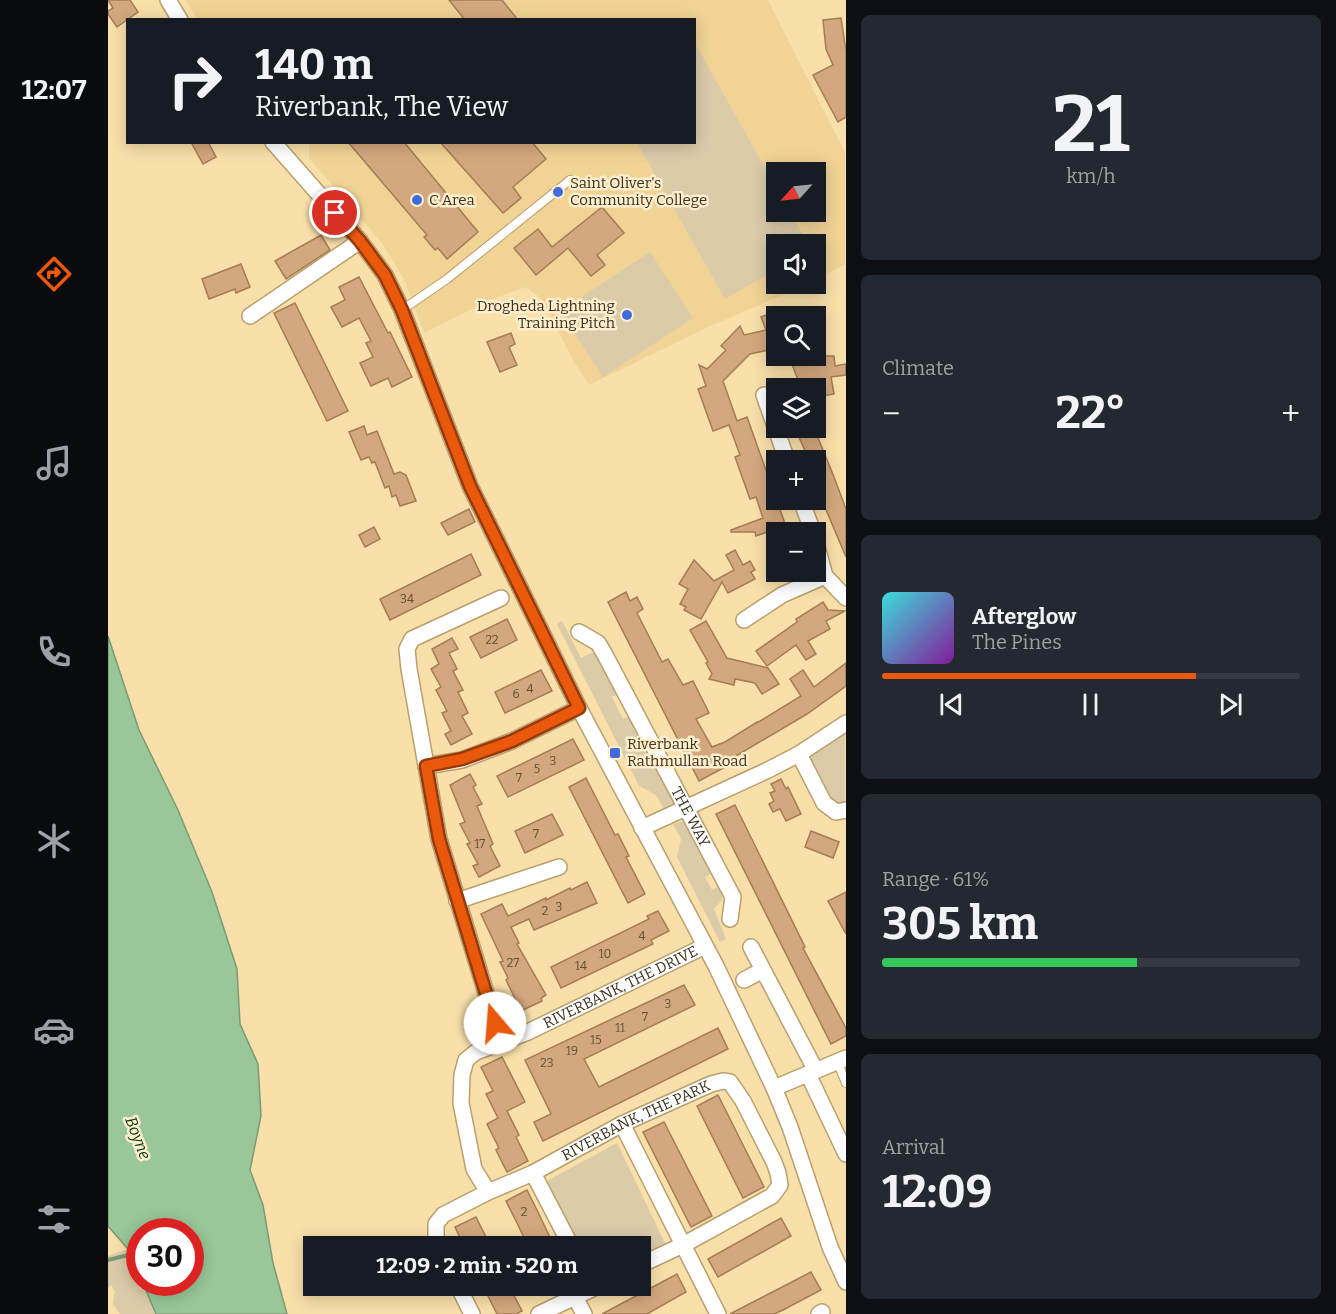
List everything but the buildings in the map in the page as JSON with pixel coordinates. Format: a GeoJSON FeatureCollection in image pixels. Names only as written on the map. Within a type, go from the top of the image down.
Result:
{"type":"FeatureCollection","features":[{"type":"Feature","properties":{"kind":"street"},"geometry":{"type":"LineString","coordinates":[[168,0],[179,18]]}},
{"type":"Feature","properties":{"kind":"street"},"geometry":{"type":"LineString","coordinates":[[277,144],[360,241],[385,275],[402,310],[470,486],[579,708],[705,946],[774,1088],[790,1127],[830,1247],[846,1282]]}},
{"type":"Feature","properties":{"kind":"street"},"geometry":{"type":"LineString","coordinates":[[250,316],[360,241]]}},
{"type":"Feature","properties":{"kind":"street"},"geometry":{"type":"LineString","coordinates":[[764,395],[783,450]]}},
{"type":"Feature","properties":{"kind":"street"},"geometry":{"type":"LineString","coordinates":[[826,577],[846,598]]}},
{"type":"Feature","properties":{"kind":"street"},"geometry":{"type":"LineString","coordinates":[[744,620],[786,592],[810,582]]}},
{"type":"Feature","properties":{"kind":"street"},"geometry":{"type":"LineString","coordinates":[[501,598],[412,639],[407,649],[439,839],[501,1042]]}},
{"type":"Feature","properties":{"kind":"street","name":"THE WAY"},"geometry":{"type":"LineString","coordinates":[[579,632],[598,643],[687,808],[717,880],[733,897],[730,919]]}},
{"type":"Feature","properties":{"kind":"street"},"geometry":{"type":"LineString","coordinates":[[426,766],[462,759],[512,741],[579,708]]}},
{"type":"Feature","properties":{"kind":"street"},"geometry":{"type":"LineString","coordinates":[[642,828],[799,754],[846,723]]}},
{"type":"Feature","properties":{"kind":"street"},"geometry":{"type":"LineString","coordinates":[[799,754],[824,803],[836,812],[846,810]]}},
{"type":"Feature","properties":{"kind":"street"},"geometry":{"type":"LineString","coordinates":[[457,901],[559,867]]}},
{"type":"Feature","properties":{"kind":"street","name":"RIVERBANK, THE DRIVE"},"geometry":{"type":"LineString","coordinates":[[488,1192],[474,1169],[461,1102],[462,1075],[466,1060],[476,1052],[528,1032],[705,946]]}},
{"type":"Feature","properties":{"kind":"street"},"geometry":{"type":"LineString","coordinates":[[752,946],[841,1133],[846,1155]]}},
{"type":"Feature","properties":{"kind":"street"},"geometry":{"type":"LineString","coordinates":[[744,980],[764,970]]}},
{"type":"Feature","properties":{"kind":"street"},"geometry":{"type":"LineString","coordinates":[[774,1088],[841,1059]]}},
{"type":"Feature","properties":{"kind":"street","name":"RIVERBANK, THE PARK"},"geometry":{"type":"LineString","coordinates":[[436,1236],[436,1224],[443,1215],[488,1192],[533,1173],[622,1124],[711,1084],[730,1082],[743,1101],[778,1173],[780,1185],[761,1202],[683,1245]]}},
{"type":"Feature","properties":{"kind":"street"},"geometry":{"type":"LineString","coordinates":[[622,1124],[718,1314]]}},
{"type":"Feature","properties":{"kind":"street"},"geometry":{"type":"LineString","coordinates":[[533,1173],[566,1236]]}},
{"type":"Feature","properties":{"kind":"street"},"geometry":{"type":"LineString","coordinates":[[651,1260],[683,1245]]}},
{"type":"Feature","properties":{"kind":"street"},"geometry":{"type":"LineString","coordinates":[[463,1296],[472,1314]]}},
{"type":"Feature","properties":{"kind":"street"},"geometry":{"type":"LineString","coordinates":[[539,1314],[575,1297],[584,1314]]}},
{"type":"Feature","properties":{"kind":"lane"},"geometry":{"type":"LineString","coordinates":[[402,310],[447,279],[570,180]]}},
{"type":"Feature","properties":{"kind":"lane"},"geometry":{"type":"LineString","coordinates":[[841,1059],[846,1083]]}},
{"type":"Feature","properties":{"kind":"shaded area","name":"Saint Oliver's Community College"},"geometry":{"type":"Polygon","coordinates":[[[186,0],[768,0],[845,153],[845,264],[826,274],[826,234],[766,234],[766,294],[785,294],[708,327],[589,385],[573,360],[541,298],[526,287],[492,299],[424,333],[405,281],[382,243],[309,158],[309,144],[696,144],[696,18],[197,18],[186,0]]]}},
{"type":"Feature","properties":{"kind":"shaded area"},"geometry":{"type":"Polygon","coordinates":[[[696,45],[766,169],[766,222],[796,222],[802,234],[766,234],[766,275],[725,299],[638,144],[696,144],[696,45]]]}},
{"type":"Feature","properties":{"kind":"shaded area","name":"Drogheda Lightning Training Pitch"},"geometry":{"type":"Polygon","coordinates":[[[650,252],[693,318],[603,377],[560,311],[650,252]]]}},
{"type":"Feature","properties":{"kind":"shaded area"},"geometry":{"type":"Polygon","coordinates":[[[562,621],[581,658],[591,653],[598,654],[620,692],[612,697],[623,719],[632,715],[676,802],[665,811],[656,795],[639,786],[557,624],[562,621]]]}},
{"type":"Feature","properties":{"kind":"shaded area"},"geometry":{"type":"Polygon","coordinates":[[[845,730],[845,805],[833,804],[809,757],[810,754],[845,730]]]}},
{"type":"Feature","properties":{"kind":"shaded area"},"geometry":{"type":"Polygon","coordinates":[[[685,822],[714,872],[705,877],[712,890],[721,885],[722,900],[714,909],[726,939],[720,942],[677,857],[681,839],[673,824],[685,822]]]}},
{"type":"Feature","properties":{"kind":"shaded area"},"geometry":{"type":"Polygon","coordinates":[[[617,1143],[667,1247],[651,1255],[651,1236],[572,1236],[543,1183],[617,1143]]]}},
{"type":"Feature","properties":{"kind":"shaded area"},"geometry":{"type":"Polygon","coordinates":[[[126,1250],[126,1296],[148,1296],[156,1314],[120,1314],[113,1304],[115,1291],[111,1285],[108,1288],[108,1256],[126,1250]]]}},
{"type":"Feature","properties":{"kind":"water","name":"Boyne"},"geometry":{"type":"Polygon","coordinates":[[[108,636],[139,730],[178,810],[212,892],[237,969],[240,1024],[258,1064],[261,1116],[250,1170],[263,1205],[273,1263],[287,1314],[156,1314],[148,1296],[204,1296],[204,1218],[126,1218],[126,1247],[108,1226],[108,636]]]}},
{"type":"Feature","properties":{"kind":"waterway"},"geometry":{"type":"LineString","coordinates":[[108,1260],[126,1256]]}},
{"type":"Feature","properties":{"kind":"place","name":"Saint Oliver's Community College"},"geometry":{"type":"Point","coordinates":[558,192]}},
{"type":"Feature","properties":{"kind":"place","name":"C Area"},"geometry":{"type":"Point","coordinates":[417,200]}},
{"type":"Feature","properties":{"kind":"place","name":"Drogheda Lightning Training Pitch"},"geometry":{"type":"Point","coordinates":[627,315]}},
{"type":"Feature","properties":{"kind":"place","name":"Riverbank Rathmullan Road"},"geometry":{"type":"Point","coordinates":[615,753]}},
{"type":"Feature","properties":{"kind":"route"},"geometry":{"type":"LineString","coordinates":[[335,213],[360,241],[385,275],[402,310],[470,486],[579,708],[512,741],[462,759],[426,766],[439,839],[495,1023]]}}]}
